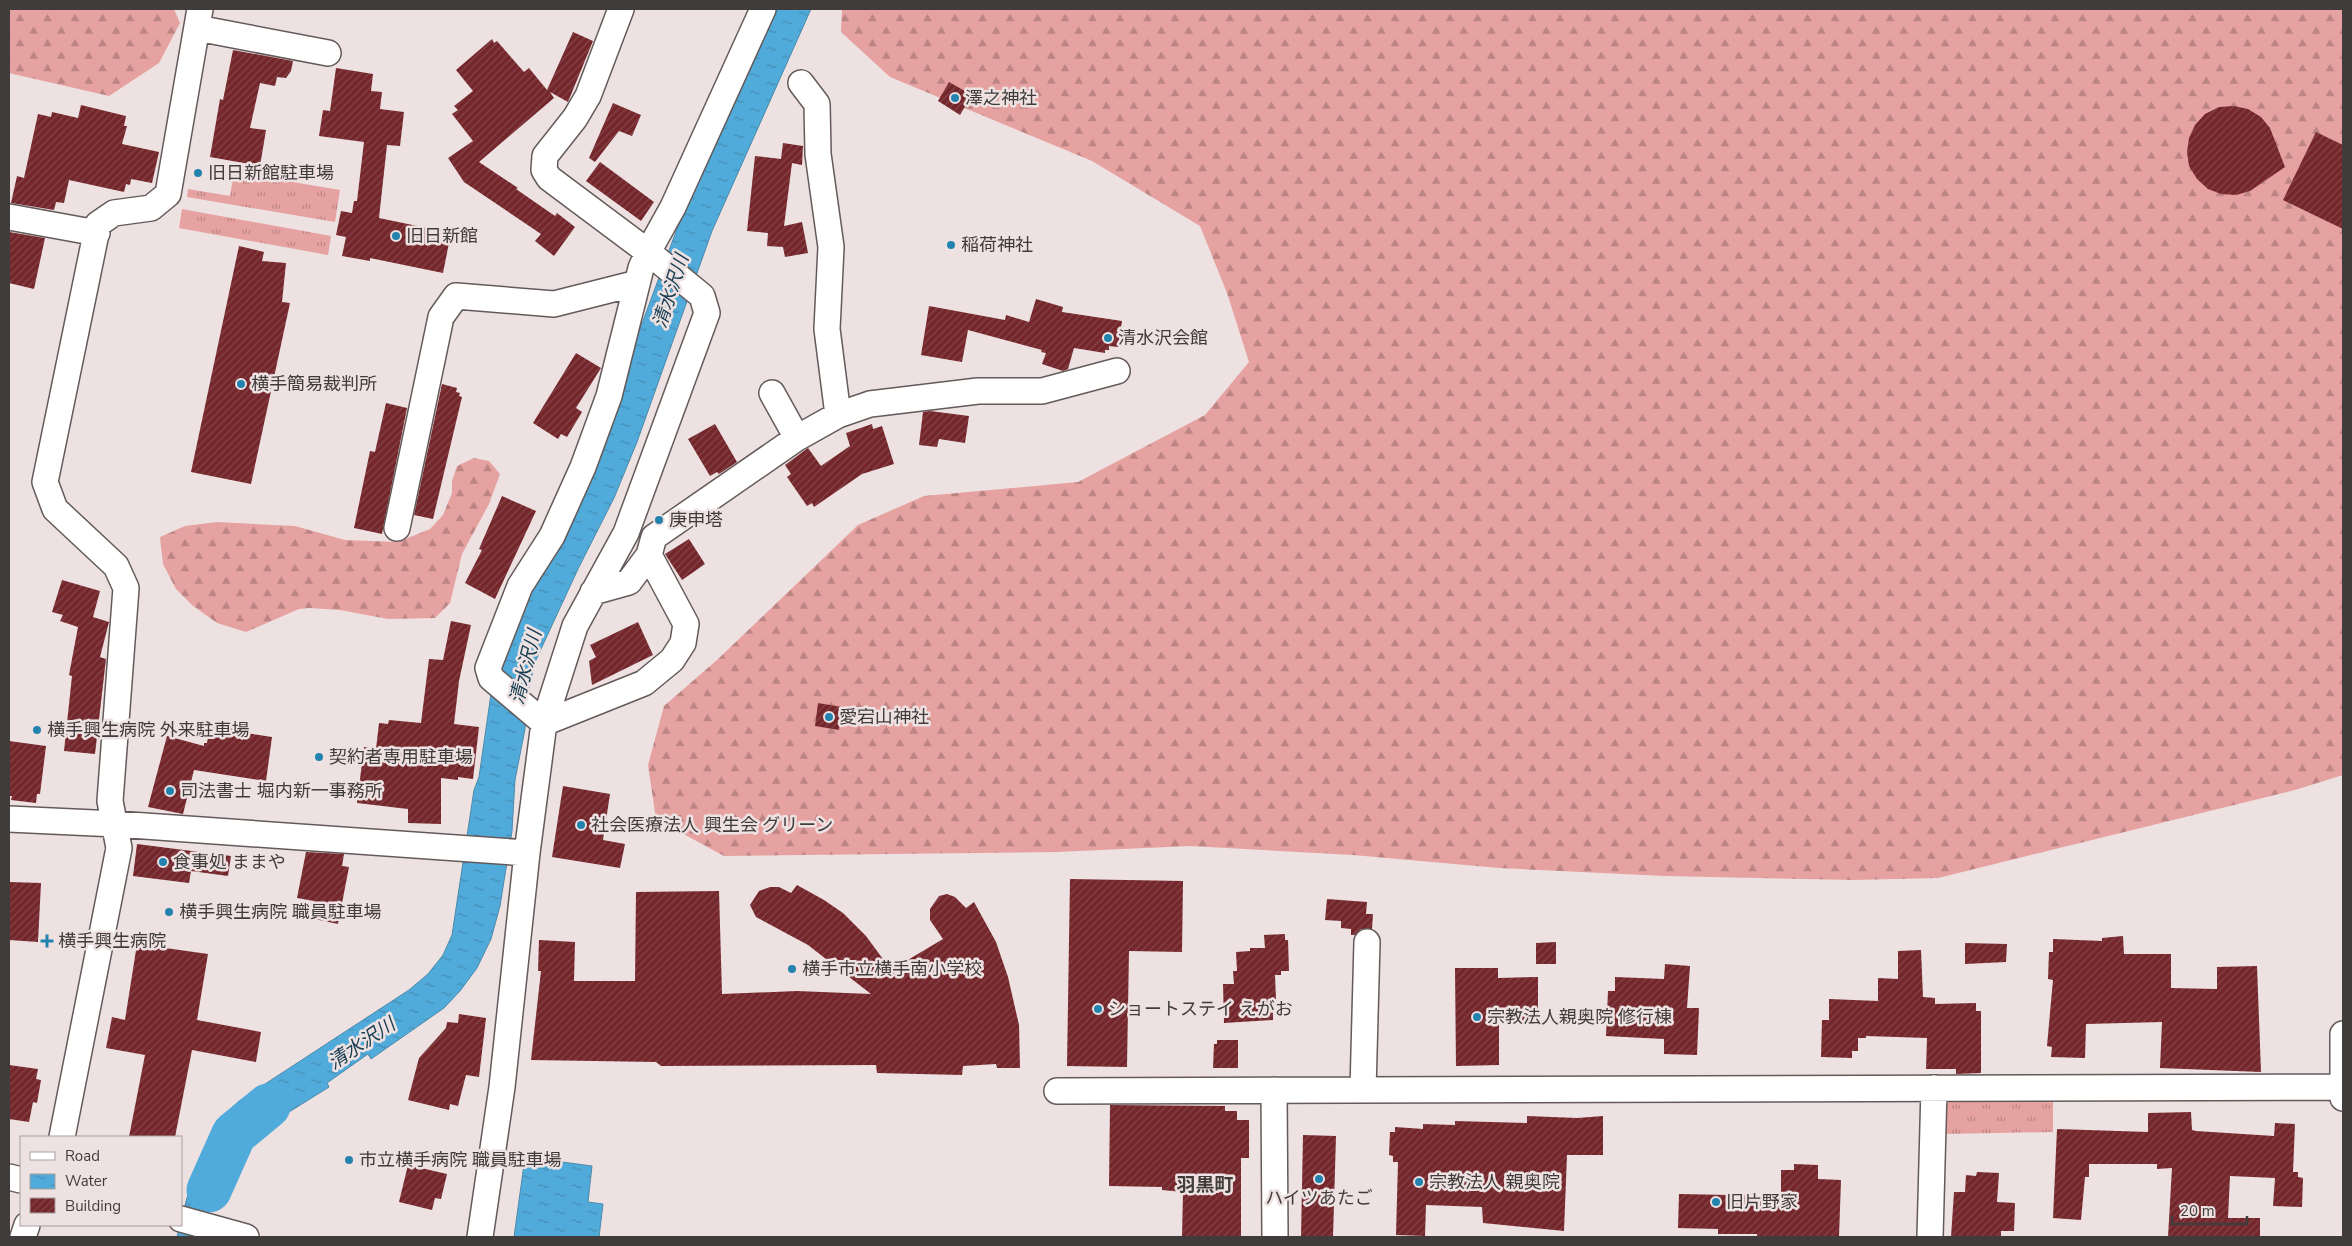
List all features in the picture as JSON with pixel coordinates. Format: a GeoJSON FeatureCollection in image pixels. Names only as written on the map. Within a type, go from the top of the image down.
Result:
{"type":"FeatureCollection","features":[{"type":"Feature","properties":{"kind":"street"},"geometry":{"type":"LineString","coordinates":[[480,1237],[502,1087],[520,852],[538,718],[575,626],[626,533],[701,334],[707,313],[702,296],[549,178],[544,170],[546,156],[575,118],[588,96],[621,9]]}},
{"type":"Feature","properties":{"kind":"street"},"geometry":{"type":"LineString","coordinates":[[538,718],[487,678],[520,586],[552,536],[583,468],[609,396],[638,284],[763,9]]}},
{"type":"Feature","properties":{"kind":"street"},"geometry":{"type":"LineString","coordinates":[[62,1136],[119,848],[116,824],[110,801],[126,588],[116,566],[55,510],[45,482],[98,224],[114,213],[151,208],[168,194],[198,19],[328,53]]}},
{"type":"Feature","properties":{"kind":"street"},"geometry":{"type":"LineString","coordinates":[[801,82],[817,104],[818,154],[831,248],[827,328],[838,416]]}},
{"type":"Feature","properties":{"kind":"street"},"geometry":{"type":"LineString","coordinates":[[9,217],[97,233]]}},
{"type":"Feature","properties":{"kind":"street"},"geometry":{"type":"LineString","coordinates":[[397,528],[441,317],[456,296],[554,304],[638,284]]}},
{"type":"Feature","properties":{"kind":"street"},"geometry":{"type":"LineString","coordinates":[[593,592],[629,582],[649,555],[654,537],[797,438],[838,416],[870,404],[978,391],[1042,391],[1117,371]]}},
{"type":"Feature","properties":{"kind":"street"},"geometry":{"type":"LineString","coordinates":[[772,393],[797,438]]}},
{"type":"Feature","properties":{"kind":"street"},"geometry":{"type":"LineString","coordinates":[[538,718],[644,683],[672,660],[683,643],[686,624],[649,555]]}},
{"type":"Feature","properties":{"kind":"street"},"geometry":{"type":"LineString","coordinates":[[9,820],[116,824],[520,852]]}},
{"type":"Feature","properties":{"kind":"street"},"geometry":{"type":"LineString","coordinates":[[1363,1090],[1367,942]]}},
{"type":"Feature","properties":{"kind":"street"},"geometry":{"type":"LineString","coordinates":[[2343,1034],[2343,1098]]}},
{"type":"Feature","properties":{"kind":"street"},"geometry":{"type":"LineString","coordinates":[[1057,1091],[2343,1087]]}},
{"type":"Feature","properties":{"kind":"street"},"geometry":{"type":"LineString","coordinates":[[1930,1237],[1934,1088]]}},
{"type":"Feature","properties":{"kind":"street"},"geometry":{"type":"LineString","coordinates":[[1274,1090],[1274,1237]]}},
{"type":"Feature","properties":{"kind":"street"},"geometry":{"type":"LineString","coordinates":[[182,1219],[246,1237]]}},
{"type":"Feature","properties":{"kind":"green space"},"geometry":{"type":"Polygon","coordinates":[[[9,9],[174,9],[180,23],[159,63],[109,96],[9,73],[9,9]]]}},
{"type":"Feature","properties":{"kind":"green space"},"geometry":{"type":"Polygon","coordinates":[[[842,9],[2343,9],[2343,775],[2295,790],[1938,878],[1854,880],[1664,876],[1499,868],[1353,855],[1190,846],[1057,852],[724,856],[656,819],[648,765],[664,706],[717,660],[858,525],[924,496],[1078,482],[1205,415],[1249,362],[1227,293],[1200,226],[1092,161],[890,77],[841,32],[842,9]]]}},
{"type":"Feature","properties":{"kind":"green space"},"geometry":{"type":"Polygon","coordinates":[[[234,172],[340,190],[335,222],[187,197],[188,189],[230,196],[234,172]]]}},
{"type":"Feature","properties":{"kind":"green space"},"geometry":{"type":"Polygon","coordinates":[[[182,209],[331,236],[328,255],[179,228],[182,209]]]}},
{"type":"Feature","properties":{"kind":"green space"},"geometry":{"type":"Polygon","coordinates":[[[474,458],[489,461],[500,474],[489,504],[462,554],[450,603],[435,618],[388,619],[340,610],[309,608],[299,609],[246,632],[217,623],[192,605],[176,589],[163,564],[160,537],[185,526],[217,522],[295,526],[345,540],[398,542],[430,529],[443,515],[452,493],[452,481],[457,466],[474,458]]]}},
{"type":"Feature","properties":{"kind":"green space"},"geometry":{"type":"Polygon","coordinates":[[[2053,1099],[2053,1132],[1945,1134],[1944,1101],[2053,1099]]]}},
{"type":"Feature","properties":{"kind":"water"},"geometry":{"type":"Polygon","coordinates":[[[774,9],[811,9],[712,231],[637,442],[614,498],[578,569],[535,662],[527,696],[525,729],[515,780],[512,831],[500,906],[491,939],[477,968],[460,991],[444,1008],[371,1059],[368,1054],[327,1083],[329,1087],[241,1142],[231,1152],[220,1147],[209,1165],[210,1178],[197,1237],[177,1237],[180,1226],[182,1226],[186,1200],[198,1163],[215,1129],[226,1114],[239,1101],[409,990],[428,974],[443,955],[452,935],[474,790],[479,777],[491,694],[498,669],[619,386],[688,199],[774,9]]]}},
{"type":"Feature","properties":{"kind":"water"},"geometry":{"type":"Polygon","coordinates":[[[525,1157],[592,1166],[588,1202],[603,1204],[599,1237],[514,1237],[525,1157]]]}},
{"type":"Feature","properties":{"kind":"building"},"geometry":{"type":"Polygon","coordinates":[[[573,32],[593,41],[568,102],[550,92],[554,98],[479,162],[555,216],[557,213],[575,227],[554,256],[535,241],[541,234],[464,182],[448,158],[473,141],[452,114],[458,110],[454,106],[473,91],[456,70],[492,39],[494,43],[497,41],[524,72],[529,68],[547,90],[573,32]]]}},
{"type":"Feature","properties":{"kind":"building"},"geometry":{"type":"Polygon","coordinates":[[[233,50],[293,61],[291,71],[286,78],[277,77],[275,86],[260,83],[250,128],[266,130],[260,166],[210,157],[220,99],[223,100],[233,50]]]}},
{"type":"Feature","properties":{"kind":"building"},"geometry":{"type":"Polygon","coordinates":[[[336,68],[373,74],[371,91],[382,92],[380,109],[404,112],[400,146],[387,145],[379,218],[451,233],[443,273],[370,258],[370,261],[342,256],[346,237],[336,235],[341,211],[352,213],[354,201],[357,201],[364,142],[319,136],[323,110],[330,111],[336,68]]]}},
{"type":"Feature","properties":{"kind":"building","name":"澤之神社"},"geometry":{"type":"Polygon","coordinates":[[[949,82],[972,95],[960,115],[938,101],[949,82]]]}},
{"type":"Feature","properties":{"kind":"building"},"geometry":{"type":"Polygon","coordinates":[[[613,103],[641,115],[632,136],[619,131],[595,162],[589,158],[613,103]]]}},
{"type":"Feature","properties":{"kind":"building"},"geometry":{"type":"Polygon","coordinates":[[[81,105],[126,116],[124,126],[127,126],[122,144],[159,152],[152,183],[131,179],[130,185],[126,184],[124,192],[69,180],[64,203],[56,202],[54,210],[11,203],[17,176],[24,178],[38,114],[51,117],[52,112],[78,118],[81,105]]]}},
{"type":"Feature","properties":{"kind":"building"},"geometry":{"type":"Polygon","coordinates":[[[2234,106],[2248,109],[2261,117],[2270,128],[2285,167],[2250,191],[2236,195],[2221,194],[2208,189],[2197,179],[2189,166],[2187,152],[2189,138],[2195,125],[2205,114],[2219,107],[2234,106]]]}},
{"type":"Feature","properties":{"kind":"building"},"geometry":{"type":"Polygon","coordinates":[[[2316,132],[2343,145],[2343,229],[2283,200],[2316,132]]]}},
{"type":"Feature","properties":{"kind":"building"},"geometry":{"type":"Polygon","coordinates":[[[783,143],[803,146],[802,165],[792,163],[784,226],[802,222],[808,253],[785,257],[783,247],[767,246],[768,233],[747,231],[755,156],[781,159],[783,143]]]}},
{"type":"Feature","properties":{"kind":"building"},"geometry":{"type":"Polygon","coordinates":[[[600,162],[654,202],[641,221],[586,181],[600,162]]]}},
{"type":"Feature","properties":{"kind":"building"},"geometry":{"type":"Polygon","coordinates":[[[9,232],[45,238],[34,289],[9,283],[9,232]]]}},
{"type":"Feature","properties":{"kind":"building","name":"横手簡易裁判所"},"geometry":{"type":"Polygon","coordinates":[[[239,246],[264,252],[262,261],[286,263],[282,302],[290,303],[251,484],[191,472],[239,246]]]}},
{"type":"Feature","properties":{"kind":"building"},"geometry":{"type":"Polygon","coordinates":[[[1036,299],[1063,307],[1062,312],[1122,321],[1118,347],[1109,346],[1109,350],[1105,350],[1105,353],[1074,348],[1068,369],[1063,371],[1042,364],[1046,353],[1041,352],[1042,350],[968,330],[962,362],[921,355],[929,306],[1005,320],[1006,315],[1029,322],[1036,299]]]}},
{"type":"Feature","properties":{"kind":"building"},"geometry":{"type":"Polygon","coordinates":[[[576,353],[601,368],[576,408],[582,412],[567,437],[561,434],[558,439],[533,423],[576,353]]]}},
{"type":"Feature","properties":{"kind":"building"},"geometry":{"type":"Polygon","coordinates":[[[442,384],[457,388],[456,392],[460,393],[459,396],[462,397],[433,519],[414,515],[442,384]]]}},
{"type":"Feature","properties":{"kind":"building"},"geometry":{"type":"Polygon","coordinates":[[[386,403],[407,408],[382,534],[354,528],[370,451],[375,452],[386,403]]]}},
{"type":"Feature","properties":{"kind":"building"},"geometry":{"type":"Polygon","coordinates":[[[930,411],[969,416],[965,443],[939,439],[937,447],[919,445],[923,412],[930,411]]]}},
{"type":"Feature","properties":{"kind":"building"},"geometry":{"type":"Polygon","coordinates":[[[715,424],[737,462],[719,474],[717,472],[710,476],[688,439],[715,424]]]}},
{"type":"Feature","properties":{"kind":"building"},"geometry":{"type":"Polygon","coordinates":[[[872,424],[873,429],[882,426],[894,464],[862,474],[814,507],[812,503],[807,506],[787,477],[791,474],[785,465],[808,448],[821,466],[850,446],[846,433],[872,424]]]}},
{"type":"Feature","properties":{"kind":"building"},"geometry":{"type":"Polygon","coordinates":[[[502,496],[536,511],[495,599],[465,583],[482,550],[479,549],[502,496]]]}},
{"type":"Feature","properties":{"kind":"building"},"geometry":{"type":"Polygon","coordinates":[[[689,539],[705,564],[682,580],[665,554],[689,539]]]}},
{"type":"Feature","properties":{"kind":"building"},"geometry":{"type":"Polygon","coordinates":[[[62,580],[100,591],[93,617],[109,622],[100,657],[106,659],[95,754],[64,751],[72,676],[69,675],[78,627],[60,621],[63,615],[52,612],[62,580]]]}},
{"type":"Feature","properties":{"kind":"building"},"geometry":{"type":"Polygon","coordinates":[[[451,621],[471,625],[459,681],[454,724],[479,727],[473,779],[458,777],[458,780],[441,778],[441,824],[408,823],[408,809],[357,803],[364,747],[376,749],[379,723],[388,724],[389,720],[421,723],[429,659],[443,660],[451,621]]]}},
{"type":"Feature","properties":{"kind":"building"},"geometry":{"type":"Polygon","coordinates":[[[638,622],[653,655],[592,685],[589,661],[596,657],[590,645],[638,622]]]}},
{"type":"Feature","properties":{"kind":"building","name":"愛宕山神社"},"geometry":{"type":"Polygon","coordinates":[[[818,703],[842,707],[839,730],[815,726],[818,703]]]}},
{"type":"Feature","properties":{"kind":"building"},"geometry":{"type":"Polygon","coordinates":[[[210,725],[246,730],[246,733],[272,737],[266,781],[194,770],[183,814],[148,807],[167,736],[204,746],[204,743],[207,743],[210,725]]]}},
{"type":"Feature","properties":{"kind":"building"},"geometry":{"type":"Polygon","coordinates":[[[9,741],[46,746],[40,794],[37,794],[36,803],[11,800],[12,796],[9,796],[9,741]]]}},
{"type":"Feature","properties":{"kind":"building","name":"社会医療法人 興生会 グリーン"},"geometry":{"type":"Polygon","coordinates":[[[563,786],[610,794],[603,840],[625,844],[620,868],[552,857],[563,786]]]}},
{"type":"Feature","properties":{"kind":"building","name":"食事処 ままや"},"geometry":{"type":"Polygon","coordinates":[[[137,844],[231,856],[228,876],[191,871],[189,883],[133,876],[137,844]]]}},
{"type":"Feature","properties":{"kind":"building"},"geometry":{"type":"Polygon","coordinates":[[[306,852],[344,854],[342,866],[349,867],[338,924],[310,918],[314,901],[297,898],[306,852]]]}},
{"type":"Feature","properties":{"kind":"building","name":"ショートステイ えがお"},"geometry":{"type":"Polygon","coordinates":[[[1070,879],[1183,881],[1182,952],[1129,951],[1127,1067],[1067,1066],[1070,879]]]}},
{"type":"Feature","properties":{"kind":"building"},"geometry":{"type":"Polygon","coordinates":[[[9,882],[41,883],[38,942],[9,940],[9,882]]]}},
{"type":"Feature","properties":{"kind":"building"},"geometry":{"type":"Polygon","coordinates":[[[797,885],[843,913],[866,936],[891,970],[943,939],[930,920],[930,909],[939,896],[947,894],[955,897],[966,908],[974,902],[996,942],[1008,977],[1019,1025],[1020,1068],[997,1068],[996,1064],[963,1066],[962,1075],[877,1073],[876,1065],[661,1066],[656,1062],[531,1060],[541,971],[538,971],[539,940],[575,942],[574,981],[635,981],[636,892],[719,891],[722,994],[797,991],[871,994],[808,945],[756,917],[750,905],[759,891],[770,887],[779,887],[791,893],[797,885]]]}},
{"type":"Feature","properties":{"kind":"building"},"geometry":{"type":"Polygon","coordinates":[[[1327,899],[1367,902],[1366,914],[1373,914],[1372,929],[1361,929],[1355,935],[1351,935],[1351,929],[1341,928],[1341,921],[1325,920],[1327,899]]]}},
{"type":"Feature","properties":{"kind":"building"},"geometry":{"type":"Polygon","coordinates":[[[1285,934],[1285,940],[1288,940],[1289,971],[1281,971],[1281,975],[1275,975],[1276,999],[1273,1000],[1273,1020],[1224,1023],[1223,984],[1234,984],[1233,971],[1237,971],[1236,952],[1250,951],[1250,948],[1265,948],[1264,935],[1285,934]]]}},
{"type":"Feature","properties":{"kind":"building"},"geometry":{"type":"Polygon","coordinates":[[[2123,936],[2124,954],[2171,954],[2171,988],[2217,989],[2217,967],[2257,966],[2261,1072],[2160,1068],[2162,1022],[2086,1024],[2085,1058],[2051,1057],[2052,1047],[2047,1046],[2053,980],[2048,979],[2049,952],[2053,952],[2053,939],[2102,941],[2102,938],[2123,936]]]}},
{"type":"Feature","properties":{"kind":"building"},"geometry":{"type":"Polygon","coordinates":[[[1556,942],[1556,964],[1536,964],[1536,943],[1556,942]]]}},
{"type":"Feature","properties":{"kind":"building"},"geometry":{"type":"Polygon","coordinates":[[[1965,943],[2007,944],[2006,962],[1965,964],[1965,943]]]}},
{"type":"Feature","properties":{"kind":"building"},"geometry":{"type":"Polygon","coordinates":[[[137,944],[208,954],[197,1020],[261,1032],[256,1062],[192,1050],[175,1136],[129,1136],[145,1055],[106,1048],[112,1017],[125,1020],[137,944]]]}},
{"type":"Feature","properties":{"kind":"building"},"geometry":{"type":"Polygon","coordinates":[[[1921,950],[1923,997],[1935,998],[1935,1004],[1976,1003],[1976,1011],[1981,1011],[1981,1073],[1956,1074],[1956,1069],[1926,1069],[1927,1038],[1866,1036],[1866,1038],[1858,1038],[1858,1051],[1852,1051],[1852,1058],[1821,1057],[1822,1020],[1829,1020],[1829,999],[1878,1001],[1878,978],[1898,979],[1898,951],[1921,950]]]}},
{"type":"Feature","properties":{"kind":"building"},"geometry":{"type":"Polygon","coordinates":[[[1665,964],[1690,966],[1687,1008],[1699,1008],[1697,1055],[1664,1054],[1664,1039],[1606,1036],[1608,991],[1615,991],[1615,977],[1664,979],[1665,964]]]}},
{"type":"Feature","properties":{"kind":"building","name":"宗教法人親奥院 修行棟"},"geometry":{"type":"Polygon","coordinates":[[[1455,968],[1498,968],[1498,978],[1538,977],[1538,1023],[1499,1022],[1499,1065],[1456,1066],[1455,968]]]}},
{"type":"Feature","properties":{"kind":"building"},"geometry":{"type":"Polygon","coordinates":[[[459,1014],[486,1018],[479,1077],[466,1075],[458,1106],[450,1104],[449,1110],[408,1100],[419,1058],[446,1028],[447,1022],[458,1023],[459,1014]]]}},
{"type":"Feature","properties":{"kind":"building"},"geometry":{"type":"Polygon","coordinates":[[[1217,1040],[1238,1040],[1238,1068],[1213,1068],[1214,1044],[1217,1044],[1217,1040]]]}},
{"type":"Feature","properties":{"kind":"building"},"geometry":{"type":"Polygon","coordinates":[[[9,1065],[38,1069],[36,1079],[41,1080],[37,1103],[33,1102],[29,1122],[9,1119],[9,1065]]]}},
{"type":"Feature","properties":{"kind":"building"},"geometry":{"type":"Polygon","coordinates":[[[1110,1105],[1225,1106],[1225,1111],[1237,1111],[1237,1120],[1249,1120],[1249,1158],[1241,1158],[1241,1237],[1182,1237],[1183,1192],[1162,1190],[1162,1187],[1109,1186],[1110,1105]]]}},
{"type":"Feature","properties":{"kind":"building"},"geometry":{"type":"Polygon","coordinates":[[[2191,1112],[2192,1130],[2196,1131],[2274,1136],[2275,1123],[2295,1124],[2293,1172],[2298,1172],[2298,1177],[2303,1178],[2302,1207],[2273,1206],[2275,1178],[2230,1176],[2228,1218],[2260,1218],[2260,1237],[2168,1237],[2172,1168],[2157,1169],[2157,1164],[2089,1164],[2089,1177],[2085,1177],[2081,1220],[2053,1218],[2057,1129],[2148,1132],[2148,1113],[2191,1112]]]}},
{"type":"Feature","properties":{"kind":"building"},"geometry":{"type":"Polygon","coordinates":[[[1527,1116],[1577,1118],[1603,1116],[1603,1155],[1567,1155],[1564,1231],[1483,1223],[1482,1207],[1426,1205],[1425,1236],[1396,1235],[1398,1162],[1393,1162],[1393,1156],[1389,1155],[1390,1132],[1395,1132],[1395,1127],[1423,1129],[1423,1124],[1455,1125],[1455,1121],[1527,1123],[1527,1116]]]}},
{"type":"Feature","properties":{"kind":"building","name":"ハイツあたご"},"geometry":{"type":"Polygon","coordinates":[[[1303,1135],[1336,1136],[1333,1237],[1301,1237],[1303,1135]]]}},
{"type":"Feature","properties":{"kind":"building","name":"旧片野家"},"geometry":{"type":"Polygon","coordinates":[[[1794,1164],[1818,1165],[1818,1179],[1841,1180],[1839,1237],[1757,1237],[1757,1234],[1718,1234],[1718,1229],[1678,1228],[1679,1194],[1781,1196],[1781,1170],[1794,1170],[1794,1164]]]}},
{"type":"Feature","properties":{"kind":"building"},"geometry":{"type":"Polygon","coordinates":[[[408,1165],[447,1174],[441,1199],[435,1198],[432,1210],[399,1202],[408,1165]]]}},
{"type":"Feature","properties":{"kind":"building"},"geometry":{"type":"Polygon","coordinates":[[[1977,1172],[1999,1173],[1997,1202],[2015,1203],[2014,1231],[2001,1231],[2001,1237],[1951,1237],[1954,1192],[1965,1192],[1966,1175],[1976,1176],[1977,1172]]]}},
{"type":"Feature","properties":{"kind":"waterway","name":"清水沢川"},"geometry":{"type":"LineString","coordinates":[[209,1190],[234,1134],[268,1106]]}},
{"type":"Feature","properties":{"kind":"place","name":"澤之神社"},"geometry":{"type":"Point","coordinates":[955,98]}},
{"type":"Feature","properties":{"kind":"place","name":"旧日新館駐車場"},"geometry":{"type":"Point","coordinates":[198,173]}},
{"type":"Feature","properties":{"kind":"place","name":"旧日新館"},"geometry":{"type":"Point","coordinates":[396,236]}},
{"type":"Feature","properties":{"kind":"place","name":"稲荷神社"},"geometry":{"type":"Point","coordinates":[951,245]}},
{"type":"Feature","properties":{"kind":"place","name":"清水沢会館"},"geometry":{"type":"Point","coordinates":[1108,338]}},
{"type":"Feature","properties":{"kind":"place","name":"横手簡易裁判所"},"geometry":{"type":"Point","coordinates":[241,384]}},
{"type":"Feature","properties":{"kind":"place","name":"庚申塔"},"geometry":{"type":"Point","coordinates":[659,520]}},
{"type":"Feature","properties":{"kind":"place","name":"愛宕山神社"},"geometry":{"type":"Point","coordinates":[829,717]}},
{"type":"Feature","properties":{"kind":"place","name":"横手興生病院 外来駐車場"},"geometry":{"type":"Point","coordinates":[37,730]}},
{"type":"Feature","properties":{"kind":"place","name":"契約者専用駐車場"},"geometry":{"type":"Point","coordinates":[319,757]}},
{"type":"Feature","properties":{"kind":"place","name":"司法書士 堀内新一事務所"},"geometry":{"type":"Point","coordinates":[170,791]}},
{"type":"Feature","properties":{"kind":"place","name":"社会医療法人 興生会 グリーン"},"geometry":{"type":"Point","coordinates":[581,825]}},
{"type":"Feature","properties":{"kind":"place","name":"食事処 ままや"},"geometry":{"type":"Point","coordinates":[163,862]}},
{"type":"Feature","properties":{"kind":"place","name":"横手興生病院 職員駐車場"},"geometry":{"type":"Point","coordinates":[169,912]}},
{"type":"Feature","properties":{"kind":"place","name":"横手興生病院"},"geometry":{"type":"Point","coordinates":[47,941]}},
{"type":"Feature","properties":{"kind":"place","name":"横手市立横手南小学校"},"geometry":{"type":"Point","coordinates":[792,969]}},
{"type":"Feature","properties":{"kind":"place","name":"ショートステイ えがお"},"geometry":{"type":"Point","coordinates":[1098,1009]}},
{"type":"Feature","properties":{"kind":"place","name":"宗教法人親奥院 修行棟"},"geometry":{"type":"Point","coordinates":[1477,1017]}},
{"type":"Feature","properties":{"kind":"place","name":"市立横手病院 職員駐車場"},"geometry":{"type":"Point","coordinates":[349,1160]}},
{"type":"Feature","properties":{"kind":"place","name":"ハイツあたご"},"geometry":{"type":"Point","coordinates":[1319,1179]}},
{"type":"Feature","properties":{"kind":"place","name":"宗教法人 親奥院"},"geometry":{"type":"Point","coordinates":[1419,1182]}},
{"type":"Feature","properties":{"kind":"place","name":"旧片野家"},"geometry":{"type":"Point","coordinates":[1716,1202]}},
{"type":"Feature","properties":{"kind":"district","name":"羽黒町"},"geometry":{"type":"Point","coordinates":[1205,1184]}}]}
